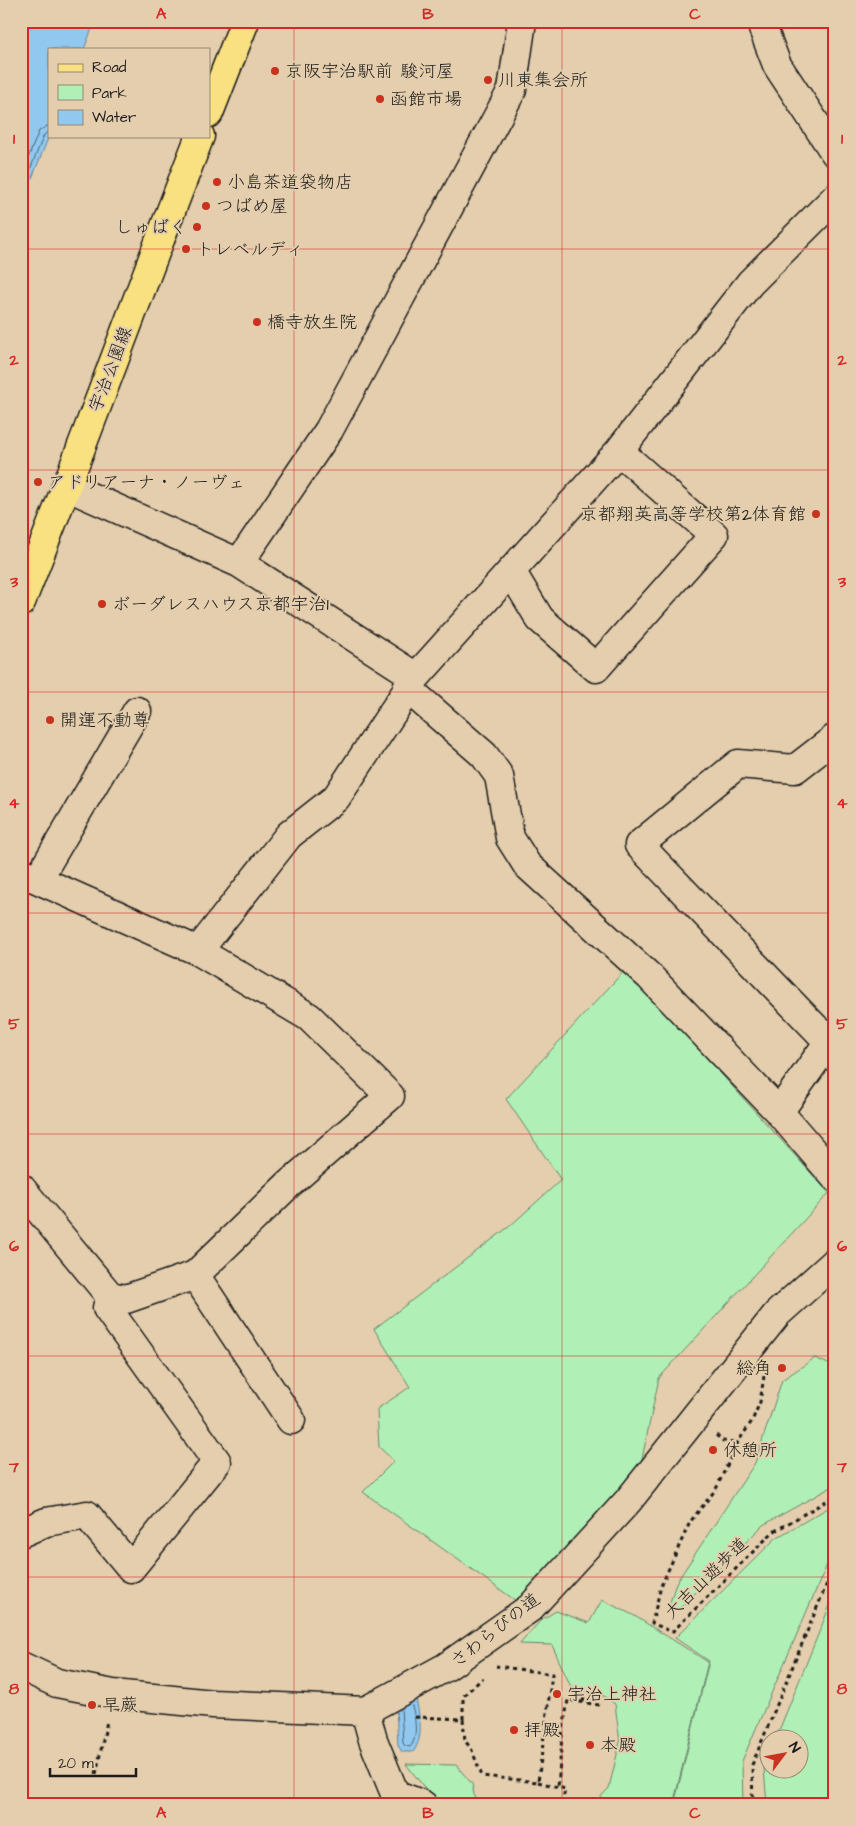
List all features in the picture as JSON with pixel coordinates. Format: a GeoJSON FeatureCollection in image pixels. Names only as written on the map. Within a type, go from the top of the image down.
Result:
{"type":"FeatureCollection","features":[{"type":"Feature","properties":{"kind":"main road"},"geometry":{"type":"LineString","coordinates":[[210,110],[245,21]]}},
{"type":"Feature","properties":{"kind":"main road","name":"宇治公園線"},"geometry":{"type":"LineString","coordinates":[[21,602],[68,487],[153,255],[199,138]]}},
{"type":"Feature","properties":{"kind":"street"},"geometry":{"type":"LineString","coordinates":[[239,563],[329,430],[512,90],[522,21]]}},
{"type":"Feature","properties":{"kind":"street"},"geometry":{"type":"LineString","coordinates":[[760,21],[777,65],[835,153]]}},
{"type":"Feature","properties":{"kind":"street"},"geometry":{"type":"LineString","coordinates":[[198,951],[289,835],[336,798],[412,682],[620,451],[750,283],[835,198]]}},
{"type":"Feature","properties":{"kind":"street"},"geometry":{"type":"LineString","coordinates":[[511,571],[540,619],[596,668],[714,535],[620,451]]}},
{"type":"Feature","properties":{"kind":"street"},"geometry":{"type":"LineString","coordinates":[[68,487],[239,563],[412,682],[484,755],[498,776],[510,838],[527,865],[650,977],[779,1112],[835,1177]]}},
{"type":"Feature","properties":{"kind":"street"},"geometry":{"type":"LineString","coordinates":[[21,1188],[110,1296],[126,1299],[195,1275],[288,1184],[390,1096],[309,1017],[198,951],[30,875],[138,711]]}},
{"type":"Feature","properties":{"kind":"street"},"geometry":{"type":"LineString","coordinates":[[779,1112],[832,1038],[639,845],[738,764],[795,768],[835,738]]}},
{"type":"Feature","properties":{"kind":"street","name":"さわらびの道"},"geometry":{"type":"LineString","coordinates":[[365,1711],[446,1668],[530,1608],[628,1501],[777,1314],[835,1262]]}},
{"type":"Feature","properties":{"kind":"street"},"geometry":{"type":"LineString","coordinates":[[195,1275],[291,1420]]}},
{"type":"Feature","properties":{"kind":"street"},"geometry":{"type":"LineString","coordinates":[[21,1534],[46,1522],[87,1515],[131,1568],[217,1462],[107,1308],[110,1296]]}},
{"type":"Feature","properties":{"kind":"street"},"geometry":{"type":"LineString","coordinates":[[21,1666],[56,1683],[112,1694],[213,1704],[365,1711],[373,1740],[396,1794],[424,1805]]}},
{"type":"Feature","properties":{"kind":"path","name":"大吉山遊歩道"},"geometry":{"type":"LineString","coordinates":[[766,1369],[752,1421],[738,1442],[716,1489],[690,1522],[661,1586],[652,1622],[672,1632],[773,1532],[835,1496]]}},
{"type":"Feature","properties":{"kind":"path"},"geometry":{"type":"LineString","coordinates":[[723,1440],[738,1442]]}},
{"type":"Feature","properties":{"kind":"path"},"geometry":{"type":"LineString","coordinates":[[754,1805],[752,1765],[835,1564]]}},
{"type":"Feature","properties":{"kind":"path"},"geometry":{"type":"LineString","coordinates":[[538,1782],[552,1674],[495,1666],[463,1696],[464,1741],[471,1748],[482,1776],[538,1782],[564,1789],[562,1805]]}},
{"type":"Feature","properties":{"kind":"path"},"geometry":{"type":"LineString","coordinates":[[96,1774],[112,1694]]}},
{"type":"Feature","properties":{"kind":"path"},"geometry":{"type":"LineString","coordinates":[[583,1702],[584,1697],[586,1698]]}},
{"type":"Feature","properties":{"kind":"path"},"geometry":{"type":"LineString","coordinates":[[558,1787],[562,1736],[568,1700],[599,1706]]}},
{"type":"Feature","properties":{"kind":"path"},"geometry":{"type":"LineString","coordinates":[[421,1717],[463,1719]]}},
{"type":"Feature","properties":{"kind":"path"},"geometry":{"type":"LineString","coordinates":[[544,1732],[562,1736]]}},
{"type":"Feature","properties":{"kind":"green space"},"geometry":{"type":"Polygon","coordinates":[[[626,969],[829,1193],[659,1378],[640,1468],[519,1603],[363,1492],[394,1461],[379,1447],[377,1409],[410,1387],[374,1329],[510,1226],[561,1180],[506,1099],[626,969]]]}},
{"type":"Feature","properties":{"kind":"green space"},"geometry":{"type":"Polygon","coordinates":[[[815,1358],[835,1367],[835,1485],[763,1525],[678,1610],[669,1606],[676,1583],[755,1463],[782,1380],[815,1358]]]}},
{"type":"Feature","properties":{"kind":"green space"},"geometry":{"type":"Polygon","coordinates":[[[835,1504],[835,1546],[742,1761],[743,1805],[674,1805],[709,1661],[675,1638],[776,1538],[835,1504]]]}},
{"type":"Feature","properties":{"kind":"green space"},"geometry":{"type":"Polygon","coordinates":[[[835,1593],[835,1805],[767,1805],[765,1778],[808,1778],[808,1728],[780,1728],[835,1593]]]}},
{"type":"Feature","properties":{"kind":"green space"},"geometry":{"type":"Polygon","coordinates":[[[602,1600],[633,1615],[708,1662],[673,1805],[593,1805],[609,1788],[620,1742],[615,1704],[604,1696],[571,1687],[552,1645],[520,1644],[541,1620],[556,1611],[589,1623],[602,1600]]]}},
{"type":"Feature","properties":{"kind":"green space"},"geometry":{"type":"Polygon","coordinates":[[[406,1764],[456,1765],[472,1784],[476,1805],[438,1805],[406,1764]]]}},
{"type":"Feature","properties":{"kind":"water"},"geometry":{"type":"Polygon","coordinates":[[[21,21],[95,21],[84,48],[48,48],[48,138],[21,205],[21,21]]]}},
{"type":"Feature","properties":{"kind":"water"},"geometry":{"type":"Polygon","coordinates":[[[416,1698],[420,1719],[419,1739],[413,1752],[402,1752],[398,1745],[396,1707],[416,1698]]]}},
{"type":"Feature","properties":{"kind":"place","name":"京阪宇治駅前 駿河屋"},"geometry":{"type":"Point","coordinates":[275,71]}},
{"type":"Feature","properties":{"kind":"place","name":"川東集会所"},"geometry":{"type":"Point","coordinates":[488,80]}},
{"type":"Feature","properties":{"kind":"place","name":"函館市場"},"geometry":{"type":"Point","coordinates":[380,99]}},
{"type":"Feature","properties":{"kind":"place","name":"小島茶道袋物店"},"geometry":{"type":"Point","coordinates":[217,182]}},
{"type":"Feature","properties":{"kind":"place","name":"つばめ屋"},"geometry":{"type":"Point","coordinates":[206,206]}},
{"type":"Feature","properties":{"kind":"place","name":"しゅばく"},"geometry":{"type":"Point","coordinates":[197,227]}},
{"type":"Feature","properties":{"kind":"place","name":"トレベルディ"},"geometry":{"type":"Point","coordinates":[186,249]}},
{"type":"Feature","properties":{"kind":"place","name":"橋寺放生院"},"geometry":{"type":"Point","coordinates":[257,322]}},
{"type":"Feature","properties":{"kind":"place","name":"アドリアーナ・ノーヴェ"},"geometry":{"type":"Point","coordinates":[38,482]}},
{"type":"Feature","properties":{"kind":"place","name":"京都翔英高等学校第2体育館"},"geometry":{"type":"Point","coordinates":[816,514]}},
{"type":"Feature","properties":{"kind":"place","name":"ボーダレスハウス京都宇治1"},"geometry":{"type":"Point","coordinates":[102,604]}},
{"type":"Feature","properties":{"kind":"place","name":"開運不動尊"},"geometry":{"type":"Point","coordinates":[50,720]}},
{"type":"Feature","properties":{"kind":"place","name":"総角"},"geometry":{"type":"Point","coordinates":[782,1368]}},
{"type":"Feature","properties":{"kind":"place","name":"休憩所"},"geometry":{"type":"Point","coordinates":[713,1450]}},
{"type":"Feature","properties":{"kind":"place","name":"宇治上神社"},"geometry":{"type":"Point","coordinates":[557,1694]}},
{"type":"Feature","properties":{"kind":"place","name":"早蕨"},"geometry":{"type":"Point","coordinates":[92,1705]}},
{"type":"Feature","properties":{"kind":"place","name":"拝殿"},"geometry":{"type":"Point","coordinates":[514,1730]}},
{"type":"Feature","properties":{"kind":"place","name":"本殿"},"geometry":{"type":"Point","coordinates":[590,1745]}}]}
